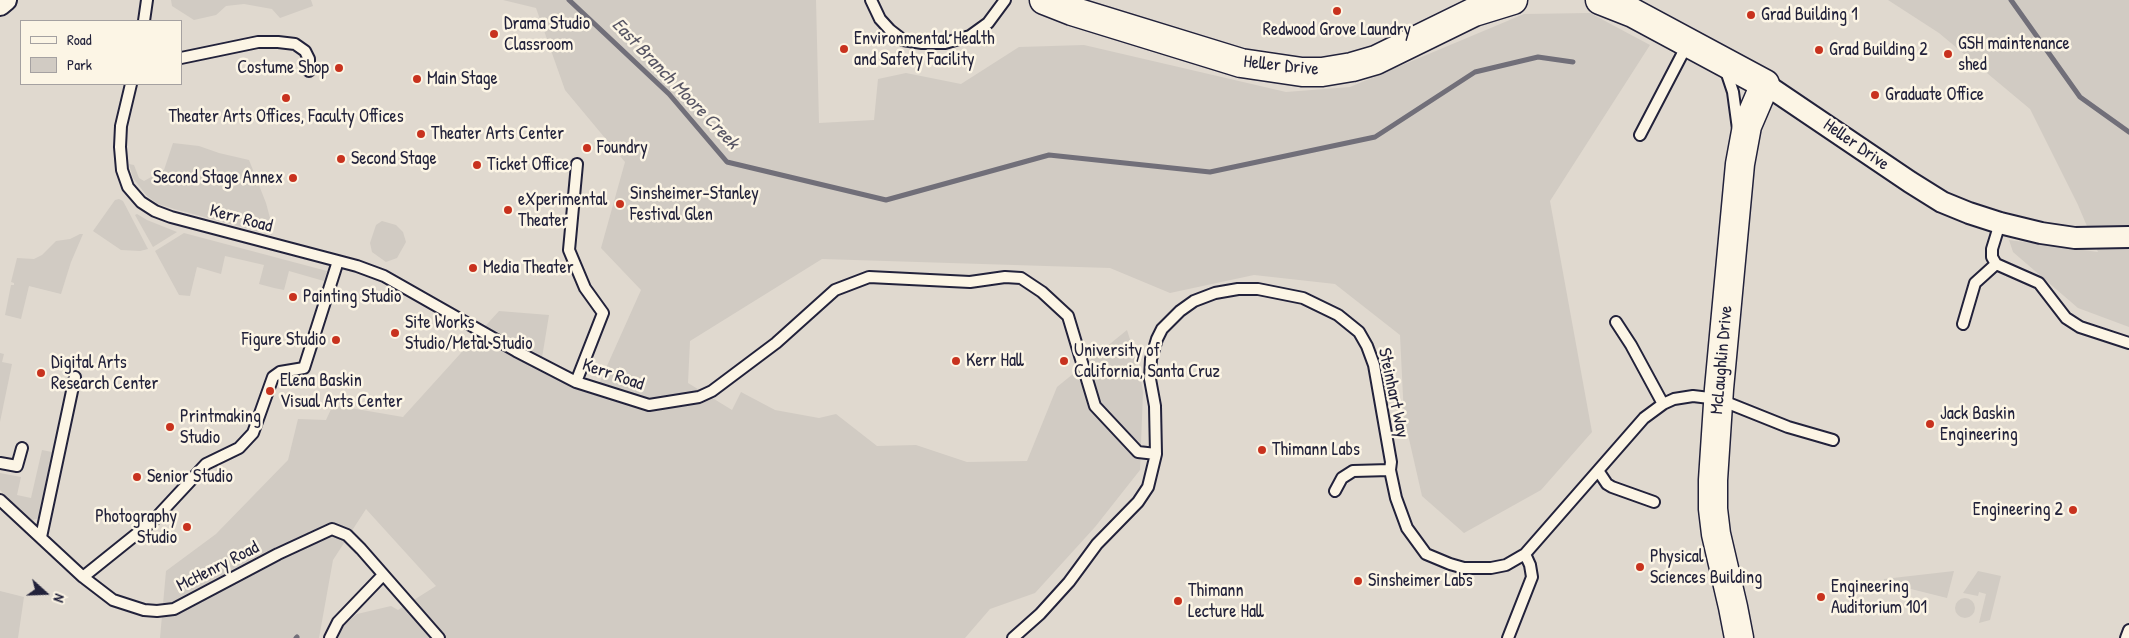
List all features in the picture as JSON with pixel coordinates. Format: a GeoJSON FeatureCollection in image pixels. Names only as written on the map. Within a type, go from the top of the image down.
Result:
{"type":"FeatureCollection","features":[{"type":"Feature","properties":{"kind":"main road","name":"Heller Drive"},"geometry":{"type":"LineString","coordinates":[[1044,0],[1072,12],[1255,67],[1308,72],[1352,68],[1376,60],[1474,12],[1513,0]]}},
{"type":"Feature","properties":{"kind":"main road","name":"Heller Drive"},"geometry":{"type":"LineString","coordinates":[[1600,0],[1633,13],[1765,84]]}},
{"type":"Feature","properties":{"kind":"main road","name":"McLaughlin Drive"},"geometry":{"type":"LineString","coordinates":[[1738,638],[1733,607],[1716,534],[1713,509],[1718,398],[1740,164],[1747,126],[1765,84]]}},
{"type":"Feature","properties":{"kind":"street"},"geometry":{"type":"LineString","coordinates":[[0,5],[6,0]]}},
{"type":"Feature","properties":{"kind":"street","name":"Heller Drive"},"geometry":{"type":"LineString","coordinates":[[1765,84],[1926,192],[1960,210],[2000,224],[2041,234],[2076,238],[2129,237]]}},
{"type":"Feature","properties":{"kind":"lane"},"geometry":{"type":"LineString","coordinates":[[144,20],[147,0]]}},
{"type":"Feature","properties":{"kind":"lane"},"geometry":{"type":"LineString","coordinates":[[871,0],[880,19],[890,30],[903,40],[922,43],[945,43],[970,36],[988,23],[1005,0]]}},
{"type":"Feature","properties":{"kind":"lane"},"geometry":{"type":"LineString","coordinates":[[182,58],[258,42],[278,42],[295,44],[305,51],[309,59],[309,71]]}},
{"type":"Feature","properties":{"kind":"lane"},"geometry":{"type":"LineString","coordinates":[[1640,135],[1688,42]]}},
{"type":"Feature","properties":{"kind":"lane"},"geometry":{"type":"LineString","coordinates":[[1724,62],[1735,101],[1740,164]]}},
{"type":"Feature","properties":{"kind":"lane","name":"Kerr Road"},"geometry":{"type":"LineString","coordinates":[[131,85],[121,126],[122,170],[128,187],[141,202],[155,211],[171,217],[338,260],[396,281],[516,351],[576,382],[649,405],[699,397],[712,391],[776,343],[835,290],[869,277],[970,282],[1005,277],[1020,278],[1042,292],[1068,316],[1095,406],[1138,452],[1156,454]]}},
{"type":"Feature","properties":{"kind":"lane"},"geometry":{"type":"LineString","coordinates":[[576,382],[603,313],[584,288],[569,250],[578,164]]}},
{"type":"Feature","properties":{"kind":"lane"},"geometry":{"type":"LineString","coordinates":[[2000,224],[1992,249],[1992,257],[1996,264],[2039,283],[2066,318],[2080,327],[2129,343]]}},
{"type":"Feature","properties":{"kind":"lane"},"geometry":{"type":"LineString","coordinates":[[83,577],[154,520],[206,464],[238,448],[252,433],[273,377],[280,372],[304,368],[338,260]]}},
{"type":"Feature","properties":{"kind":"lane"},"geometry":{"type":"LineString","coordinates":[[1963,324],[1975,283],[1996,264]]}},
{"type":"Feature","properties":{"kind":"lane","name":"Steinhart Way"},"geometry":{"type":"LineString","coordinates":[[1013,638],[1040,614],[1069,582],[1097,544],[1138,502],[1148,487],[1156,454],[1157,429],[1150,379],[1151,359],[1162,329],[1180,311],[1201,298],[1215,293],[1238,289],[1258,289],[1288,294],[1319,305],[1338,315],[1359,332],[1374,365],[1391,462],[1390,470],[1396,498],[1407,528],[1426,554],[1464,568],[1506,565],[1525,554],[1644,418],[1663,404],[1686,396],[1718,398],[1788,426],[1833,440]]}},
{"type":"Feature","properties":{"kind":"lane"},"geometry":{"type":"LineString","coordinates":[[1616,322],[1631,345],[1663,404]]}},
{"type":"Feature","properties":{"kind":"lane"},"geometry":{"type":"LineString","coordinates":[[41,537],[75,378]]}},
{"type":"Feature","properties":{"kind":"lane"},"geometry":{"type":"LineString","coordinates":[[0,463],[17,466],[22,448]]}},
{"type":"Feature","properties":{"kind":"lane"},"geometry":{"type":"LineString","coordinates":[[1335,491],[1342,478],[1352,471],[1390,470]]}},
{"type":"Feature","properties":{"kind":"lane"},"geometry":{"type":"LineString","coordinates":[[1598,472],[1607,484],[1612,487],[1654,502]]}},
{"type":"Feature","properties":{"kind":"lane","name":"McHenry Road"},"geometry":{"type":"LineString","coordinates":[[0,500],[83,577],[113,600],[144,610],[174,609],[278,554],[332,529],[347,535],[439,638]]}},
{"type":"Feature","properties":{"kind":"lane"},"geometry":{"type":"LineString","coordinates":[[1508,638],[1532,577],[1530,565],[1525,554]]}},
{"type":"Feature","properties":{"kind":"lane"},"geometry":{"type":"LineString","coordinates":[[330,638],[338,622],[383,575]]}},
{"type":"Feature","properties":{"kind":"lane"},"geometry":{"type":"LineString","coordinates":[[2126,638],[2129,630]]}},
{"type":"Feature","properties":{"kind":"shaded area","name":"University of California, Santa Cruz"},"geometry":{"type":"Polygon","coordinates":[[[0,0],[2129,0],[2129,638],[0,638],[0,0]]]}},
{"type":"Feature","properties":{"kind":"green space"},"geometry":{"type":"Polygon","coordinates":[[[171,0],[311,0],[313,6],[280,18],[272,9],[244,4],[226,6],[216,15],[194,20],[172,6],[171,0]]]}},
{"type":"Feature","properties":{"kind":"green space"},"geometry":{"type":"Polygon","coordinates":[[[503,0],[816,0],[819,123],[874,120],[878,79],[906,73],[961,84],[1019,47],[1084,45],[1286,92],[1350,87],[1524,14],[1590,13],[1650,45],[1550,201],[1592,432],[1541,490],[1464,533],[1422,496],[1404,417],[1400,335],[1335,284],[1254,275],[1170,293],[1110,268],[822,259],[690,341],[688,383],[732,410],[741,392],[775,410],[819,418],[836,414],[877,446],[916,445],[967,462],[1027,461],[1057,387],[1127,330],[1139,368],[1143,392],[1140,470],[1095,527],[1035,593],[990,609],[965,638],[336,638],[336,632],[357,614],[391,606],[398,610],[436,586],[366,509],[333,560],[319,638],[160,638],[166,571],[216,534],[288,460],[298,419],[326,420],[333,405],[403,417],[499,311],[549,315],[540,370],[594,395],[641,290],[601,248],[625,162],[565,90],[536,8],[503,0]]]}},
{"type":"Feature","properties":{"kind":"green space"},"geometry":{"type":"Polygon","coordinates":[[[1888,0],[2129,0],[2129,327],[2078,308],[2013,252],[2009,240],[2098,252],[2078,205],[2030,109],[1939,33],[1888,0]]]}},
{"type":"Feature","properties":{"kind":"green space"},"geometry":{"type":"Polygon","coordinates":[[[173,143],[199,146],[249,160],[266,203],[273,229],[272,235],[174,209],[158,204],[147,196],[133,178],[129,164],[134,165],[139,178],[144,181],[164,170],[173,143]]]}},
{"type":"Feature","properties":{"kind":"green space"},"geometry":{"type":"Polygon","coordinates":[[[115,200],[123,201],[148,249],[140,251],[121,250],[93,231],[115,200]]]}},
{"type":"Feature","properties":{"kind":"green space"},"geometry":{"type":"Polygon","coordinates":[[[137,214],[177,232],[153,247],[135,215],[137,214]]]}},
{"type":"Feature","properties":{"kind":"green space"},"geometry":{"type":"Polygon","coordinates":[[[382,221],[396,225],[403,232],[406,242],[397,258],[386,262],[372,252],[370,243],[376,225],[382,221]]]}},
{"type":"Feature","properties":{"kind":"green space"},"geometry":{"type":"Polygon","coordinates":[[[184,233],[327,271],[324,281],[289,271],[284,290],[274,288],[259,284],[264,265],[225,256],[221,274],[197,267],[190,296],[179,295],[155,251],[184,233]]]}},
{"type":"Feature","properties":{"kind":"green space"},"geometry":{"type":"Polygon","coordinates":[[[83,234],[71,262],[61,294],[29,286],[21,319],[5,315],[11,285],[14,285],[11,282],[17,258],[34,259],[42,255],[56,241],[70,239],[83,234]]]}},
{"type":"Feature","properties":{"kind":"green space"},"geometry":{"type":"Polygon","coordinates":[[[0,353],[4,354],[2,362],[12,364],[0,422],[0,353]]]}},
{"type":"Feature","properties":{"kind":"green space"},"geometry":{"type":"Polygon","coordinates":[[[42,450],[52,452],[39,518],[33,520],[29,519],[0,490],[0,473],[21,477],[17,495],[31,498],[42,450]]]}},
{"type":"Feature","properties":{"kind":"green space"},"geometry":{"type":"Polygon","coordinates":[[[1954,571],[1947,598],[1883,582],[1884,579],[1954,571]]]}},
{"type":"Feature","properties":{"kind":"green space"},"geometry":{"type":"Polygon","coordinates":[[[1978,571],[2001,576],[1990,620],[1979,623],[1986,594],[1979,592],[1978,596],[1963,593],[1978,571]]]}},
{"type":"Feature","properties":{"kind":"green space"},"geometry":{"type":"Polygon","coordinates":[[[0,591],[24,597],[18,638],[0,638],[0,591]]]}},
{"type":"Feature","properties":{"kind":"green space"},"geometry":{"type":"Polygon","coordinates":[[[1965,598],[1972,601],[1975,608],[1972,615],[1965,618],[1958,615],[1955,608],[1958,601],[1965,598]]]}},
{"type":"Feature","properties":{"kind":"waterway","name":"East Branch Moore Creek"},"geometry":{"type":"LineString","coordinates":[[569,0],[669,94],[727,162],[886,200],[1049,155],[1210,172],[1375,137],[1475,72],[1538,57],[1573,62]]}},
{"type":"Feature","properties":{"kind":"waterway","name":"East Branch Moore Creek"},"geometry":{"type":"LineString","coordinates":[[2011,0],[2080,97],[2129,132]]}},
{"type":"Feature","properties":{"kind":"place","name":"Redwood Grove Laundry"},"geometry":{"type":"Point","coordinates":[1337,11]}},
{"type":"Feature","properties":{"kind":"place","name":"Grad Building 1"},"geometry":{"type":"Point","coordinates":[1751,15]}},
{"type":"Feature","properties":{"kind":"place","name":"Drama Studio Classroom"},"geometry":{"type":"Point","coordinates":[494,34]}},
{"type":"Feature","properties":{"kind":"place","name":"Environmental Health and Safety Facility"},"geometry":{"type":"Point","coordinates":[844,49]}},
{"type":"Feature","properties":{"kind":"place","name":"Grad Building 2"},"geometry":{"type":"Point","coordinates":[1819,50]}},
{"type":"Feature","properties":{"kind":"place","name":"GSH maintenance shed"},"geometry":{"type":"Point","coordinates":[1948,54]}},
{"type":"Feature","properties":{"kind":"place","name":"Costume Shop"},"geometry":{"type":"Point","coordinates":[339,68]}},
{"type":"Feature","properties":{"kind":"place","name":"Main Stage"},"geometry":{"type":"Point","coordinates":[417,79]}},
{"type":"Feature","properties":{"kind":"place","name":"Graduate Office"},"geometry":{"type":"Point","coordinates":[1875,95]}},
{"type":"Feature","properties":{"kind":"place","name":"Theater Arts Offices, Faculty Offices"},"geometry":{"type":"Point","coordinates":[286,98]}},
{"type":"Feature","properties":{"kind":"place","name":"Theater Arts Center"},"geometry":{"type":"Point","coordinates":[421,134]}},
{"type":"Feature","properties":{"kind":"place","name":"Foundry"},"geometry":{"type":"Point","coordinates":[587,148]}},
{"type":"Feature","properties":{"kind":"place","name":"Second Stage"},"geometry":{"type":"Point","coordinates":[341,159]}},
{"type":"Feature","properties":{"kind":"place","name":"Ticket Office"},"geometry":{"type":"Point","coordinates":[477,165]}},
{"type":"Feature","properties":{"kind":"place","name":"Second Stage Annex"},"geometry":{"type":"Point","coordinates":[293,178]}},
{"type":"Feature","properties":{"kind":"place","name":"Sinsheimer-Stanley Festival Glen"},"geometry":{"type":"Point","coordinates":[620,204]}},
{"type":"Feature","properties":{"kind":"place","name":"eXperimental Theater"},"geometry":{"type":"Point","coordinates":[508,210]}},
{"type":"Feature","properties":{"kind":"place","name":"Media Theater"},"geometry":{"type":"Point","coordinates":[473,268]}},
{"type":"Feature","properties":{"kind":"place","name":"Painting Studio"},"geometry":{"type":"Point","coordinates":[293,297]}},
{"type":"Feature","properties":{"kind":"place","name":"Site Works Studio/Metal Studio"},"geometry":{"type":"Point","coordinates":[395,333]}},
{"type":"Feature","properties":{"kind":"place","name":"Figure Studio"},"geometry":{"type":"Point","coordinates":[336,340]}},
{"type":"Feature","properties":{"kind":"place","name":"Kerr Hall"},"geometry":{"type":"Point","coordinates":[956,361]}},
{"type":"Feature","properties":{"kind":"place","name":"University of California, Santa Cruz"},"geometry":{"type":"Point","coordinates":[1064,361]}},
{"type":"Feature","properties":{"kind":"place","name":"Digital Arts Research Center"},"geometry":{"type":"Point","coordinates":[41,373]}},
{"type":"Feature","properties":{"kind":"place","name":"Elena Baskin Visual Arts Center"},"geometry":{"type":"Point","coordinates":[270,391]}},
{"type":"Feature","properties":{"kind":"place","name":"Jack Baskin Engineering"},"geometry":{"type":"Point","coordinates":[1930,424]}},
{"type":"Feature","properties":{"kind":"place","name":"Printmaking Studio"},"geometry":{"type":"Point","coordinates":[170,427]}},
{"type":"Feature","properties":{"kind":"place","name":"Thimann Labs"},"geometry":{"type":"Point","coordinates":[1262,450]}},
{"type":"Feature","properties":{"kind":"place","name":"Senior Studio"},"geometry":{"type":"Point","coordinates":[137,477]}},
{"type":"Feature","properties":{"kind":"place","name":"Engineering 2"},"geometry":{"type":"Point","coordinates":[2073,510]}},
{"type":"Feature","properties":{"kind":"place","name":"Photography Studio"},"geometry":{"type":"Point","coordinates":[187,527]}},
{"type":"Feature","properties":{"kind":"place","name":"Physical Sciences Building"},"geometry":{"type":"Point","coordinates":[1640,567]}},
{"type":"Feature","properties":{"kind":"place","name":"Sinsheimer Labs"},"geometry":{"type":"Point","coordinates":[1358,581]}},
{"type":"Feature","properties":{"kind":"place","name":"Engineering Auditorium 101"},"geometry":{"type":"Point","coordinates":[1821,597]}},
{"type":"Feature","properties":{"kind":"place","name":"Thimann Lecture Hall"},"geometry":{"type":"Point","coordinates":[1178,601]}}]}
